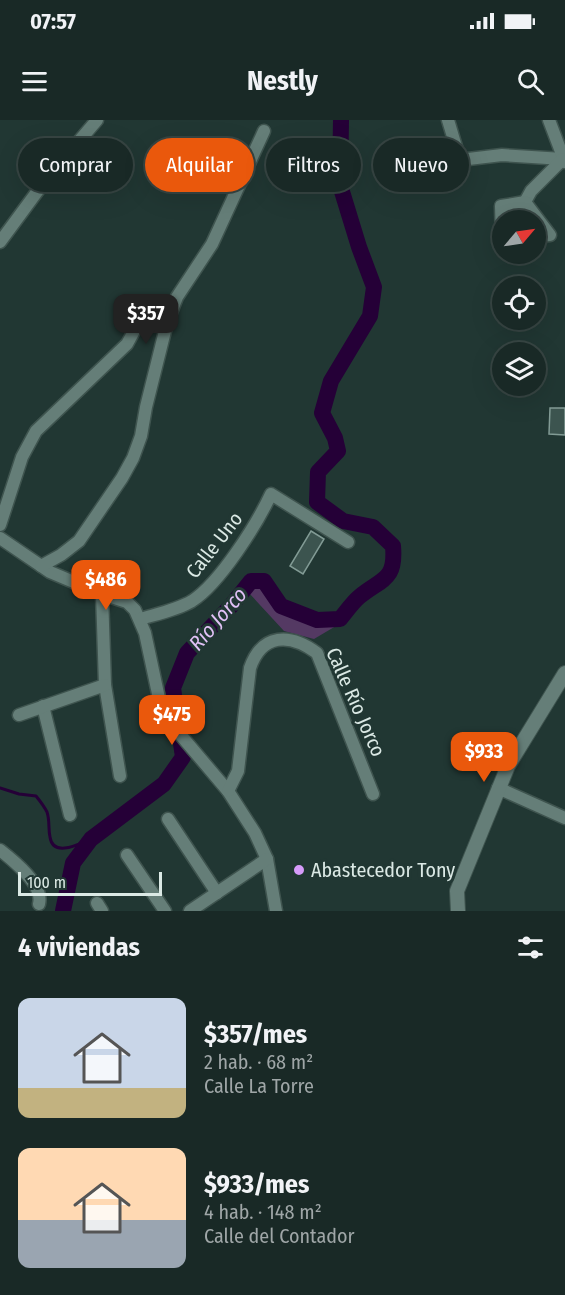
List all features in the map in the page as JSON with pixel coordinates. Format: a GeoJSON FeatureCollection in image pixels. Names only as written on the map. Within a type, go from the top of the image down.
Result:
{"type":"FeatureCollection","features":[{"type":"Feature","properties":{"kind":"street"},"geometry":{"type":"LineString","coordinates":[[0,242],[45,181],[97,120]]}},
{"type":"Feature","properties":{"kind":"street"},"geometry":{"type":"LineString","coordinates":[[448,120],[460,160],[502,155],[564,161]]}},
{"type":"Feature","properties":{"kind":"street"},"geometry":{"type":"LineString","coordinates":[[549,120],[564,161]]}},
{"type":"Feature","properties":{"kind":"street"},"geometry":{"type":"LineString","coordinates":[[40,566],[61,555],[79,541],[133,458],[141,436],[146,406],[173,306],[212,244],[264,131]]}},
{"type":"Feature","properties":{"kind":"street"},"geometry":{"type":"LineString","coordinates":[[525,202],[531,191],[564,161]]}},
{"type":"Feature","properties":{"kind":"street"},"geometry":{"type":"LineString","coordinates":[[525,202],[531,210]]}},
{"type":"Feature","properties":{"kind":"street"},"geometry":{"type":"LineString","coordinates":[[501,210],[501,206],[525,202]]}},
{"type":"Feature","properties":{"kind":"street"},"geometry":{"type":"LineString","coordinates":[[0,525],[22,457],[36,431],[127,344],[139,322]]}},
{"type":"Feature","properties":{"kind":"street","name":"Calle Uno"},"geometry":{"type":"LineString","coordinates":[[140,619],[176,608],[200,595],[250,534],[271,494],[348,542]]}},
{"type":"Feature","properties":{"kind":"street"},"geometry":{"type":"LineString","coordinates":[[0,538],[40,566],[102,594],[128,602],[140,619],[160,703],[167,719],[228,791],[255,833],[267,859],[276,911]]}},
{"type":"Feature","properties":{"kind":"street"},"geometry":{"type":"LineString","coordinates":[[102,594],[105,685],[120,776]]}},
{"type":"Feature","properties":{"kind":"street","name":"Calle Río Jorco"},"geometry":{"type":"LineString","coordinates":[[228,791],[238,771],[250,668],[254,656],[264,645],[283,638],[305,644],[317,653],[374,794]]}},
{"type":"Feature","properties":{"kind":"street"},"geometry":{"type":"LineString","coordinates":[[458,911],[457,891],[508,766],[565,673]]}},
{"type":"Feature","properties":{"kind":"street"},"geometry":{"type":"LineString","coordinates":[[19,715],[105,685]]}},
{"type":"Feature","properties":{"kind":"street"},"geometry":{"type":"LineString","coordinates":[[43,706],[70,815]]}},
{"type":"Feature","properties":{"kind":"street"},"geometry":{"type":"LineString","coordinates":[[498,789],[565,818]]}},
{"type":"Feature","properties":{"kind":"street"},"geometry":{"type":"LineString","coordinates":[[168,819],[217,893]]}},
{"type":"Feature","properties":{"kind":"street"},"geometry":{"type":"LineString","coordinates":[[0,850],[17,863],[38,890],[39,904]]}},
{"type":"Feature","properties":{"kind":"street"},"geometry":{"type":"LineString","coordinates":[[127,855],[165,911]]}},
{"type":"Feature","properties":{"kind":"street"},"geometry":{"type":"LineString","coordinates":[[190,911],[267,859]]}},
{"type":"Feature","properties":{"kind":"shaded area"},"geometry":{"type":"Polygon","coordinates":[[[263,586],[279,610],[318,623],[341,623],[314,639],[284,631],[249,593],[263,586]]]}},
{"type":"Feature","properties":{"kind":"building"},"geometry":{"type":"Polygon","coordinates":[[[550,408],[565,408],[565,435],[549,434],[550,408]]]}},
{"type":"Feature","properties":{"kind":"building"},"geometry":{"type":"Polygon","coordinates":[[[311,531],[324,539],[303,574],[290,566],[311,531]]]}},
{"type":"Feature","properties":{"kind":"waterway","name":"Río Jorco"},"geometry":{"type":"LineString","coordinates":[[63,911],[73,863],[91,839],[164,784],[183,757],[173,688],[187,653],[251,581],[264,581],[281,606],[317,620],[340,619],[359,597],[390,573],[393,546],[373,527],[343,521],[317,502],[318,472],[338,451],[335,438],[322,413],[331,381],[370,316],[374,287],[340,185],[341,120]]}},
{"type":"Feature","properties":{"kind":"waterway"},"geometry":{"type":"LineString","coordinates":[[0,788],[36,796],[47,812],[50,837],[56,847],[67,848],[91,839]]}},
{"type":"Feature","properties":{"kind":"place","name":"Abastecedor Tony"},"geometry":{"type":"Point","coordinates":[299,870]}}]}
